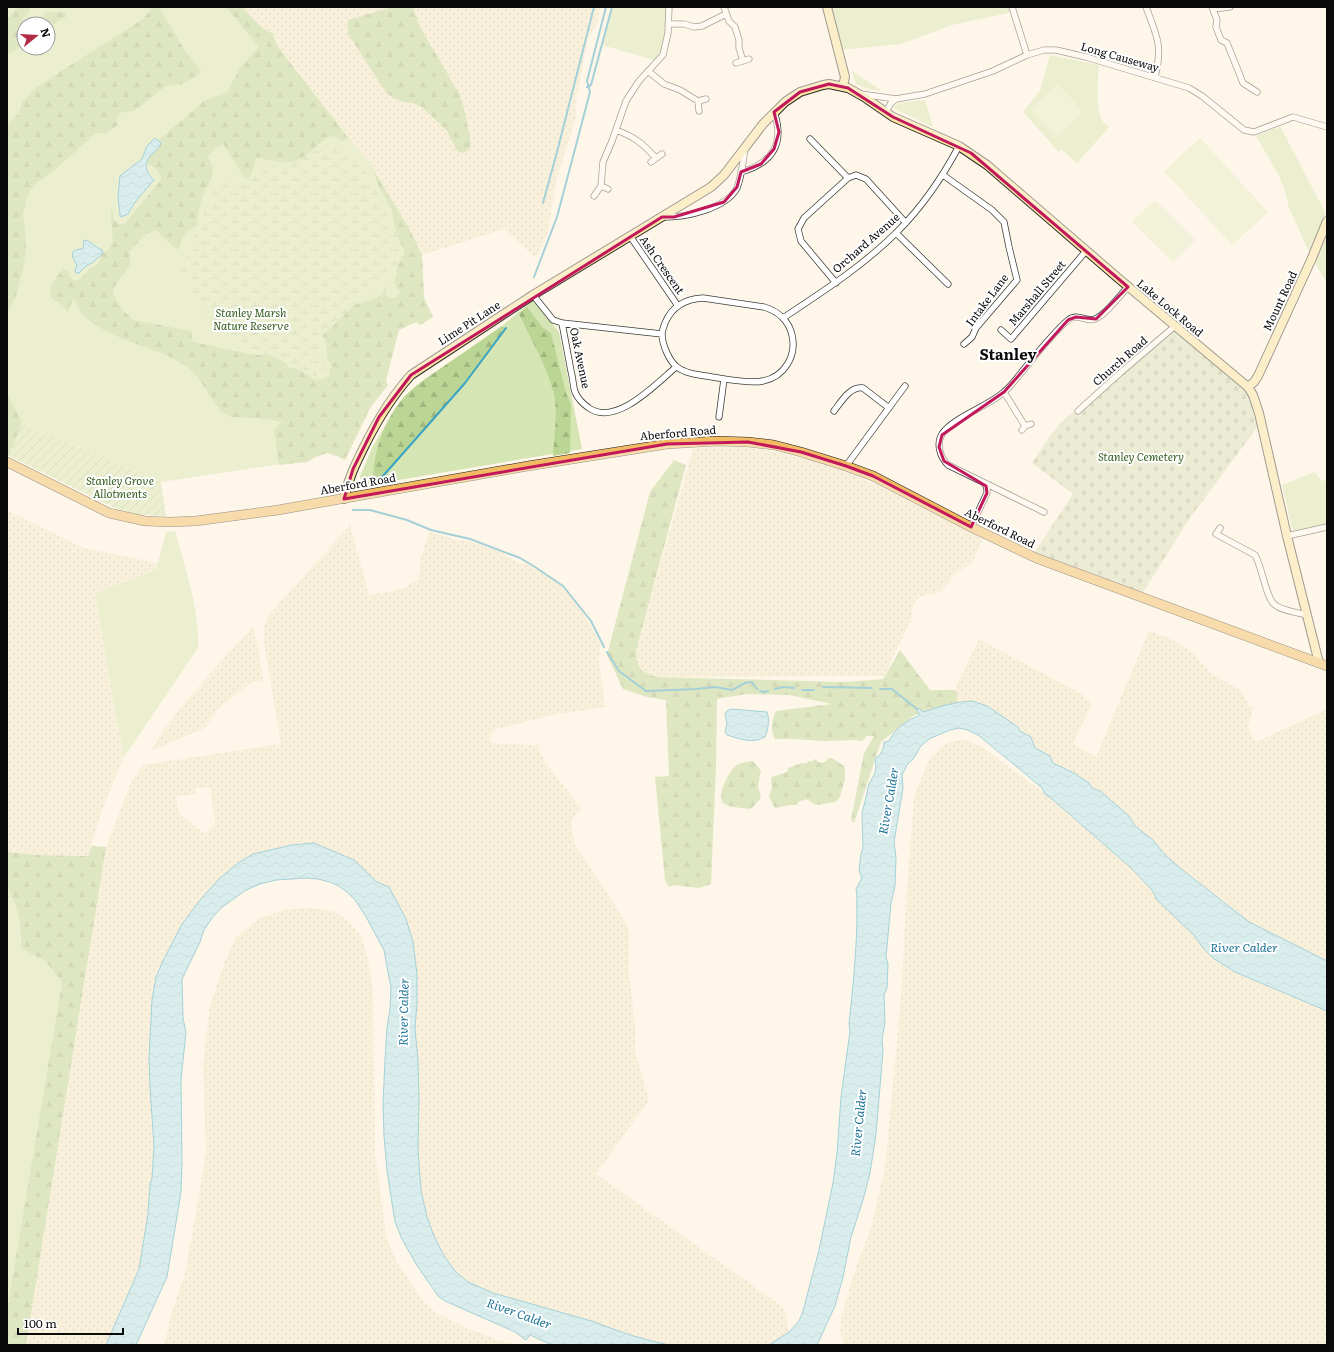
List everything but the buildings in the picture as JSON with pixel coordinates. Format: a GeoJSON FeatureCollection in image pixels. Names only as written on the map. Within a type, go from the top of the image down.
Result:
{"type":"FeatureCollection","features":[{"type":"Feature","properties":{"kind":"main road","name":"Aberford Road"},"geometry":{"type":"LineString","coordinates":[[7,462],[109,513],[145,521],[170,522],[196,521],[278,510],[528,466],[667,444],[717,441],[774,445],[846,466],[873,476],[971,527],[1036,558],[1323,664]]}},
{"type":"Feature","properties":{"kind":"street"},"geometry":{"type":"LineString","coordinates":[[594,196],[601,186],[603,162],[626,101],[632,90],[663,55],[668,33],[669,7]]}},
{"type":"Feature","properties":{"kind":"street"},"geometry":{"type":"LineString","coordinates":[[724,7],[729,21],[735,27],[743,61]]}},
{"type":"Feature","properties":{"kind":"street"},"geometry":{"type":"LineString","coordinates":[[827,7],[845,77],[843,86]]}},
{"type":"Feature","properties":{"kind":"street"},"geometry":{"type":"LineString","coordinates":[[1012,7],[1027,55]]}},
{"type":"Feature","properties":{"kind":"street"},"geometry":{"type":"LineString","coordinates":[[1146,7],[1158,39],[1160,50],[1155,77]]}},
{"type":"Feature","properties":{"kind":"street"},"geometry":{"type":"LineString","coordinates":[[1230,7],[1212,8],[1217,20],[1216,27],[1221,40],[1227,43],[1242,83],[1257,92]]}},
{"type":"Feature","properties":{"kind":"street"},"geometry":{"type":"LineString","coordinates":[[668,24],[684,24],[694,27],[702,26],[726,14]]}},
{"type":"Feature","properties":{"kind":"street","name":"Long Causeway"},"geometry":{"type":"LineString","coordinates":[[859,94],[896,98],[925,94],[993,70],[1027,55],[1044,50],[1056,50],[1086,57],[1188,88],[1202,96],[1244,130],[1254,132],[1293,117],[1327,127]]}},
{"type":"Feature","properties":{"kind":"street"},"geometry":{"type":"LineString","coordinates":[[736,63],[749,58]]}},
{"type":"Feature","properties":{"kind":"street"},"geometry":{"type":"LineString","coordinates":[[648,72],[664,84],[680,90],[698,101],[706,99]]}},
{"type":"Feature","properties":{"kind":"street","name":"Lime Pit Lane"},"geometry":{"type":"LineString","coordinates":[[344,499],[348,480],[379,417],[392,397],[411,375],[533,294],[711,187],[724,175],[774,112],[785,102],[800,92],[823,85],[829,84],[843,86]]}},
{"type":"Feature","properties":{"kind":"street","name":"Lake Lock Road"},"geometry":{"type":"LineString","coordinates":[[843,86],[859,94],[893,117],[959,146],[988,165],[1128,287],[1248,387],[1253,395],[1259,413],[1306,615],[1323,664]]}},
{"type":"Feature","properties":{"kind":"street"},"geometry":{"type":"LineString","coordinates":[[886,112],[896,98]]}},
{"type":"Feature","properties":{"kind":"street"},"geometry":{"type":"LineString","coordinates":[[698,101],[699,111]]}},
{"type":"Feature","properties":{"kind":"street"},"geometry":{"type":"LineString","coordinates":[[742,172],[761,164],[768,158],[774,149],[778,140],[779,132],[774,112]]}},
{"type":"Feature","properties":{"kind":"street"},"geometry":{"type":"LineString","coordinates":[[616,130],[633,137],[645,146],[656,158]]}},
{"type":"Feature","properties":{"kind":"street"},"geometry":{"type":"LineString","coordinates":[[810,139],[848,178]]}},
{"type":"Feature","properties":{"kind":"street","name":"Orchard Avenue"},"geometry":{"type":"LineString","coordinates":[[783,318],[836,283],[896,233],[906,223],[944,175],[959,146]]}},
{"type":"Feature","properties":{"kind":"street","name":"Lime Pit Lane"},"geometry":{"type":"LineString","coordinates":[[662,217],[674,218],[714,207],[724,202],[731,196],[737,187],[742,172],[745,148]]}},
{"type":"Feature","properties":{"kind":"street"},"geometry":{"type":"LineString","coordinates":[[651,162],[662,154]]}},
{"type":"Feature","properties":{"kind":"street"},"geometry":{"type":"LineString","coordinates":[[836,283],[801,241],[798,229],[804,218],[848,178],[856,175],[866,179],[906,223]]}},
{"type":"Feature","properties":{"kind":"street","name":"Intake Lane"},"geometry":{"type":"LineString","coordinates":[[944,175],[992,210],[1004,222],[1008,247],[1017,280],[976,328],[972,337],[964,344]]}},
{"type":"Feature","properties":{"kind":"street"},"geometry":{"type":"LineString","coordinates":[[601,186],[608,189]]}},
{"type":"Feature","properties":{"kind":"street","name":"Mount Road"},"geometry":{"type":"LineString","coordinates":[[1248,387],[1258,376],[1312,258],[1327,221]]}},
{"type":"Feature","properties":{"kind":"street"},"geometry":{"type":"LineString","coordinates":[[896,233],[948,284]]}},
{"type":"Feature","properties":{"kind":"street","name":"Ash Crescent"},"geometry":{"type":"LineString","coordinates":[[630,236],[678,306]]}},
{"type":"Feature","properties":{"kind":"street","name":"Marshall Street"},"geometry":{"type":"LineString","coordinates":[[1001,330],[1011,338],[1086,251]]}},
{"type":"Feature","properties":{"kind":"street"},"geometry":{"type":"LineString","coordinates":[[1044,512],[948,465],[940,453],[940,441],[942,435],[948,427],[1004,392],[1068,320],[1076,317],[1090,320],[1096,319],[1104,313],[1128,287]]}},
{"type":"Feature","properties":{"kind":"street"},"geometry":{"type":"LineString","coordinates":[[533,294],[553,320],[562,323],[662,334],[667,353],[676,367],[695,374],[755,382],[763,381],[776,376],[783,370],[791,357],[793,346],[791,331],[783,318]]}},
{"type":"Feature","properties":{"kind":"street","name":"Ash Crescent"},"geometry":{"type":"LineString","coordinates":[[662,334],[671,312],[678,306],[696,298],[764,307],[771,309],[783,318]]}},
{"type":"Feature","properties":{"kind":"street","name":"Oak Avenue"},"geometry":{"type":"LineString","coordinates":[[562,323],[575,393],[582,403],[592,410],[601,412],[621,410],[631,404],[676,367]]}},
{"type":"Feature","properties":{"kind":"street","name":"Church Road"},"geometry":{"type":"LineString","coordinates":[[1078,411],[1175,326]]}},
{"type":"Feature","properties":{"kind":"street"},"geometry":{"type":"LineString","coordinates":[[719,417],[724,379]]}},
{"type":"Feature","properties":{"kind":"street"},"geometry":{"type":"LineString","coordinates":[[846,466],[906,386]]}},
{"type":"Feature","properties":{"kind":"street"},"geometry":{"type":"LineString","coordinates":[[834,411],[851,390],[859,387],[863,388],[889,408]]}},
{"type":"Feature","properties":{"kind":"street"},"geometry":{"type":"LineString","coordinates":[[1004,392],[1026,427]]}},
{"type":"Feature","properties":{"kind":"street"},"geometry":{"type":"LineString","coordinates":[[971,527],[987,493],[984,483]]}},
{"type":"Feature","properties":{"kind":"street"},"geometry":{"type":"LineString","coordinates":[[1287,536],[1327,527]]}},
{"type":"Feature","properties":{"kind":"street"},"geometry":{"type":"LineString","coordinates":[[1220,528],[1216,534],[1255,555],[1274,604],[1282,609],[1306,615]]}},
{"type":"Feature","properties":{"kind":"highlighted area"},"geometry":{"type":"Polygon","coordinates":[[[829,84],[848,88],[893,117],[971,153],[1128,287],[1096,319],[1076,317],[1068,320],[1004,392],[942,435],[939,447],[944,461],[986,486],[987,493],[971,527],[873,476],[801,452],[748,442],[667,444],[344,499],[353,469],[379,417],[411,375],[662,217],[674,217],[724,202],[737,187],[741,172],[761,164],[774,149],[779,132],[774,112],[800,92],[829,84]]]}},
{"type":"Feature","properties":{"kind":"shaded area"},"geometry":{"type":"Polygon","coordinates":[[[243,7],[601,7],[597,24],[587,40],[576,104],[576,117],[555,185],[548,233],[536,258],[504,229],[422,255],[409,228],[370,164],[277,46],[273,34],[264,30],[243,7]]]}},
{"type":"Feature","properties":{"kind":"shaded area"},"geometry":{"type":"Polygon","coordinates":[[[723,446],[746,447],[771,451],[844,470],[983,539],[973,561],[956,574],[940,592],[919,597],[914,603],[911,620],[884,676],[657,677],[644,673],[636,663],[636,651],[693,449],[723,446]]]}},
{"type":"Feature","properties":{"kind":"shaded area"},"geometry":{"type":"Polygon","coordinates":[[[7,510],[84,548],[158,563],[156,570],[95,593],[124,757],[103,807],[88,856],[38,855],[7,852],[7,510]]]}},
{"type":"Feature","properties":{"kind":"shaded area"},"geometry":{"type":"Polygon","coordinates":[[[350,525],[369,595],[402,589],[419,579],[421,556],[430,532],[457,540],[464,540],[499,551],[516,562],[531,565],[559,584],[580,609],[600,644],[599,661],[605,707],[552,715],[494,730],[489,739],[493,743],[538,745],[544,761],[581,808],[575,814],[571,823],[575,845],[629,929],[629,973],[635,1026],[635,1051],[649,1100],[596,1174],[784,1308],[789,1332],[769,1345],[670,1345],[655,1342],[611,1329],[595,1322],[493,1293],[468,1282],[455,1271],[443,1254],[434,1236],[427,1217],[421,1190],[418,1151],[418,1061],[415,1028],[417,974],[413,942],[406,919],[389,887],[377,882],[371,876],[314,843],[292,845],[253,854],[238,863],[219,879],[201,899],[182,924],[162,963],[152,1000],[149,1058],[154,1146],[148,1214],[139,1269],[106,1345],[26,1345],[106,847],[131,783],[143,765],[281,744],[264,642],[264,626],[269,615],[350,525]],[[210,787],[196,788],[196,794],[176,796],[179,813],[204,834],[215,823],[210,787]]]}},
{"type":"Feature","properties":{"kind":"shaded area"},"geometry":{"type":"Polygon","coordinates":[[[253,626],[258,646],[263,681],[252,682],[218,709],[205,728],[151,751],[163,731],[192,694],[253,626]]]}},
{"type":"Feature","properties":{"kind":"shaded area"},"geometry":{"type":"Polygon","coordinates":[[[1149,631],[1173,640],[1183,646],[1193,653],[1211,674],[1240,690],[1249,706],[1253,708],[1248,727],[1256,742],[1327,709],[1327,961],[1249,922],[1164,854],[1153,840],[1135,826],[1128,815],[1100,791],[1092,788],[1089,783],[1067,768],[1058,766],[1053,762],[1050,756],[1035,748],[1031,737],[1020,731],[987,706],[972,701],[958,702],[956,687],[979,639],[1083,695],[1090,701],[1090,708],[1073,744],[1096,757],[1149,631]]]}},
{"type":"Feature","properties":{"kind":"shaded area"},"geometry":{"type":"Polygon","coordinates":[[[963,739],[982,747],[1052,799],[1130,867],[1152,890],[1157,900],[1194,935],[1203,948],[1213,958],[1235,972],[1327,1011],[1327,1345],[841,1345],[844,1341],[840,1332],[841,1318],[854,1273],[872,1225],[885,1168],[901,998],[914,797],[928,762],[945,744],[963,739]]]}},
{"type":"Feature","properties":{"kind":"shaded area"},"geometry":{"type":"Polygon","coordinates":[[[308,908],[333,911],[348,921],[361,936],[368,959],[373,991],[375,1153],[387,1240],[398,1264],[422,1300],[435,1312],[464,1327],[500,1341],[522,1345],[164,1345],[171,1315],[185,1274],[199,1196],[206,1151],[203,1065],[210,1007],[224,964],[236,937],[260,918],[284,910],[308,908]]]}},
{"type":"Feature","properties":{"kind":"green space","name":"Stanley Marsh Nature Reserve"},"geometry":{"type":"Polygon","coordinates":[[[7,7],[243,7],[260,26],[273,34],[277,46],[370,164],[409,228],[422,255],[424,298],[433,317],[420,325],[416,322],[399,330],[386,380],[388,385],[370,408],[345,460],[327,453],[315,457],[307,462],[294,462],[161,482],[22,423],[9,456],[7,455],[7,7]]]}},
{"type":"Feature","properties":{"kind":"green space"},"geometry":{"type":"Polygon","coordinates":[[[29,7],[29,13],[25,16],[16,16],[16,49],[7,55],[7,18],[16,9],[29,7]]]}},
{"type":"Feature","properties":{"kind":"green space"},"geometry":{"type":"Polygon","coordinates":[[[153,7],[159,7],[184,49],[202,72],[183,84],[165,87],[135,110],[120,113],[116,119],[118,125],[106,133],[96,133],[31,189],[27,197],[23,214],[26,250],[23,270],[15,299],[10,309],[7,310],[7,125],[19,113],[22,102],[38,86],[144,18],[153,7]]]}},
{"type":"Feature","properties":{"kind":"green space"},"geometry":{"type":"Polygon","coordinates":[[[226,7],[243,7],[260,26],[273,34],[277,46],[349,139],[341,141],[337,137],[330,137],[305,156],[291,162],[278,162],[261,158],[256,159],[251,175],[246,180],[223,144],[214,149],[208,157],[213,169],[213,174],[202,198],[198,212],[197,226],[184,235],[178,250],[156,230],[146,234],[129,252],[130,264],[115,287],[113,293],[121,308],[133,320],[191,331],[193,342],[255,355],[267,355],[283,358],[288,367],[299,370],[317,380],[329,376],[331,365],[327,359],[326,343],[321,333],[352,306],[381,295],[385,286],[387,292],[385,295],[391,298],[400,293],[394,283],[400,257],[392,210],[381,191],[370,164],[409,228],[422,255],[424,298],[433,317],[420,325],[416,322],[399,330],[386,380],[388,385],[370,408],[345,460],[327,453],[315,457],[307,462],[279,465],[274,430],[281,422],[268,419],[231,417],[219,409],[199,379],[184,365],[172,358],[101,329],[89,320],[80,310],[74,297],[67,314],[64,307],[52,298],[50,290],[64,269],[70,272],[69,276],[72,279],[78,280],[90,268],[97,265],[100,259],[100,254],[107,251],[110,247],[112,241],[112,208],[113,216],[116,221],[120,224],[125,223],[161,180],[161,176],[156,169],[142,161],[146,151],[204,101],[227,92],[240,68],[259,47],[226,7]]]}},
{"type":"Feature","properties":{"kind":"green space"},"geometry":{"type":"Polygon","coordinates":[[[392,7],[413,7],[420,27],[460,95],[471,144],[469,149],[463,153],[457,151],[447,131],[422,107],[413,103],[403,102],[387,94],[348,34],[348,20],[392,7]]]}},
{"type":"Feature","properties":{"kind":"green space"},"geometry":{"type":"Polygon","coordinates":[[[612,7],[669,7],[666,46],[657,61],[602,45],[612,7]]]}},
{"type":"Feature","properties":{"kind":"green space"},"geometry":{"type":"Polygon","coordinates":[[[827,7],[1011,7],[1013,12],[952,25],[901,44],[838,50],[827,7]]]}},
{"type":"Feature","properties":{"kind":"green space"},"geometry":{"type":"Polygon","coordinates":[[[47,12],[64,12],[67,14],[66,17],[56,23],[56,16],[43,16],[47,12]]]}},
{"type":"Feature","properties":{"kind":"green space"},"geometry":{"type":"Polygon","coordinates":[[[1050,55],[1099,65],[1098,108],[1104,123],[1109,127],[1077,163],[1061,149],[1059,152],[1023,112],[1040,91],[1050,55]]]}},
{"type":"Feature","properties":{"kind":"green space"},"geometry":{"type":"Polygon","coordinates":[[[852,71],[882,91],[868,89],[856,84],[852,71]]]}},
{"type":"Feature","properties":{"kind":"green space"},"geometry":{"type":"Polygon","coordinates":[[[1059,84],[1083,112],[1056,137],[1031,109],[1059,84]]]}},
{"type":"Feature","properties":{"kind":"green space"},"geometry":{"type":"Polygon","coordinates":[[[925,100],[933,127],[895,109],[895,106],[899,103],[925,100]]]}},
{"type":"Feature","properties":{"kind":"green space"},"geometry":{"type":"Polygon","coordinates":[[[1280,126],[1326,214],[1309,252],[1289,208],[1279,176],[1256,136],[1280,126]]]}},
{"type":"Feature","properties":{"kind":"green space"},"geometry":{"type":"Polygon","coordinates":[[[1200,138],[1268,212],[1232,245],[1164,171],[1200,138]]]}},
{"type":"Feature","properties":{"kind":"green space"},"geometry":{"type":"Polygon","coordinates":[[[333,141],[357,157],[382,199],[405,253],[390,279],[362,298],[320,338],[327,366],[315,377],[272,356],[239,349],[212,322],[180,271],[219,177],[249,185],[259,163],[286,167],[333,141]]]}},
{"type":"Feature","properties":{"kind":"green space"},"geometry":{"type":"Polygon","coordinates":[[[1155,200],[1195,240],[1173,262],[1132,222],[1155,200]]]}},
{"type":"Feature","properties":{"kind":"green space"},"geometry":{"type":"Polygon","coordinates":[[[1327,221],[1327,283],[1312,258],[1327,221]]]}},
{"type":"Feature","properties":{"kind":"green space"},"geometry":{"type":"Polygon","coordinates":[[[533,300],[559,332],[582,449],[363,486],[360,476],[373,446],[397,406],[405,396],[425,379],[502,326],[533,300]]]}},
{"type":"Feature","properties":{"kind":"green space"},"geometry":{"type":"Polygon","coordinates":[[[527,307],[543,328],[551,333],[566,393],[571,404],[570,453],[553,456],[556,417],[554,394],[543,363],[519,314],[527,307]]]}},
{"type":"Feature","properties":{"kind":"green space"},"geometry":{"type":"Polygon","coordinates":[[[502,326],[506,328],[465,383],[376,484],[373,482],[375,459],[386,424],[406,395],[502,326]]]}},
{"type":"Feature","properties":{"kind":"green space","name":"Stanley Cemetery"},"geometry":{"type":"Polygon","coordinates":[[[1175,326],[1248,387],[1261,422],[1189,519],[1140,597],[1032,556],[1073,494],[1032,463],[1052,433],[1065,419],[1078,411],[1175,326]]]}},
{"type":"Feature","properties":{"kind":"green space"},"geometry":{"type":"Polygon","coordinates":[[[7,393],[22,423],[9,456],[7,455],[7,393]]]}},
{"type":"Feature","properties":{"kind":"green space","name":"Stanley Grove Allotments"},"geometry":{"type":"Polygon","coordinates":[[[22,423],[161,482],[166,516],[136,514],[115,508],[9,456],[22,423]]]}},
{"type":"Feature","properties":{"kind":"green space"},"geometry":{"type":"Polygon","coordinates":[[[674,460],[686,465],[636,651],[637,662],[641,669],[657,677],[845,682],[883,679],[900,650],[930,690],[956,690],[958,702],[915,715],[881,742],[854,823],[851,820],[864,753],[874,736],[867,736],[862,741],[775,739],[772,732],[772,725],[776,711],[832,704],[789,695],[747,694],[717,699],[716,768],[711,884],[699,888],[674,885],[669,887],[665,880],[655,777],[669,776],[666,700],[647,697],[623,689],[607,655],[650,492],[674,460]]]}},
{"type":"Feature","properties":{"kind":"green space"},"geometry":{"type":"Polygon","coordinates":[[[1315,472],[1322,481],[1327,480],[1327,525],[1297,531],[1294,530],[1292,528],[1282,485],[1315,472]]]}},
{"type":"Feature","properties":{"kind":"green space"},"geometry":{"type":"Polygon","coordinates":[[[175,531],[187,574],[197,619],[198,648],[124,757],[95,593],[156,570],[166,532],[175,531]]]}},
{"type":"Feature","properties":{"kind":"green space"},"geometry":{"type":"Polygon","coordinates":[[[829,758],[832,758],[844,766],[845,770],[845,779],[840,797],[836,802],[816,805],[806,799],[798,802],[796,805],[774,807],[769,796],[772,788],[772,777],[787,772],[788,768],[802,763],[805,764],[815,759],[820,763],[825,762],[829,758]]]}},
{"type":"Feature","properties":{"kind":"green space"},"geometry":{"type":"Polygon","coordinates":[[[752,761],[761,771],[758,785],[761,798],[752,808],[749,809],[723,803],[721,794],[725,782],[734,767],[752,761]]]}},
{"type":"Feature","properties":{"kind":"green space"},"geometry":{"type":"Polygon","coordinates":[[[92,846],[106,847],[26,1345],[7,1345],[7,1309],[62,982],[45,961],[22,949],[21,947],[19,918],[16,906],[7,886],[7,852],[38,855],[88,856],[92,846]]]}},
{"type":"Feature","properties":{"kind":"green space"},"geometry":{"type":"Polygon","coordinates":[[[7,886],[18,911],[22,949],[45,961],[62,982],[7,1309],[7,886]]]}},
{"type":"Feature","properties":{"kind":"water"},"geometry":{"type":"Polygon","coordinates":[[[155,138],[161,143],[159,148],[148,160],[146,167],[147,171],[154,180],[137,200],[128,214],[121,217],[118,197],[120,176],[142,159],[147,146],[155,138]]]}},
{"type":"Feature","properties":{"kind":"water"},"geometry":{"type":"Polygon","coordinates":[[[84,240],[102,250],[103,253],[79,273],[76,273],[75,270],[77,265],[72,255],[74,251],[83,249],[84,240]]]}},
{"type":"Feature","properties":{"kind":"water","name":"River Calder"},"geometry":{"type":"Polygon","coordinates":[[[972,701],[987,706],[1018,727],[1020,731],[1031,737],[1035,748],[1050,756],[1053,763],[1074,773],[1089,783],[1092,788],[1100,791],[1128,815],[1135,826],[1153,840],[1164,854],[1249,922],[1327,961],[1327,1011],[1235,972],[1213,958],[1203,948],[1194,935],[1157,900],[1152,890],[1130,867],[1045,794],[1042,788],[978,735],[968,730],[959,728],[950,730],[929,739],[920,747],[914,758],[907,765],[902,775],[903,788],[894,842],[896,857],[895,886],[891,903],[886,957],[888,964],[887,988],[884,995],[885,1022],[882,1039],[883,1051],[876,1134],[870,1173],[851,1237],[843,1277],[835,1306],[817,1345],[769,1345],[789,1332],[799,1321],[803,1311],[819,1250],[833,1183],[837,1153],[841,1097],[850,1031],[849,1024],[856,939],[856,889],[862,878],[859,870],[863,848],[862,814],[869,784],[875,773],[875,759],[882,752],[884,742],[889,741],[902,725],[920,715],[916,710],[918,708],[924,712],[960,702],[972,701]]]}},
{"type":"Feature","properties":{"kind":"water"},"geometry":{"type":"Polygon","coordinates":[[[731,709],[767,712],[768,724],[765,737],[751,740],[727,735],[725,732],[727,723],[725,714],[731,709]]]}},
{"type":"Feature","properties":{"kind":"water","name":"River Calder"},"geometry":{"type":"Polygon","coordinates":[[[314,843],[354,860],[377,882],[389,887],[406,919],[413,942],[417,974],[415,1028],[418,1061],[418,1151],[421,1190],[427,1217],[434,1236],[443,1254],[455,1271],[468,1282],[493,1293],[595,1322],[641,1338],[670,1345],[552,1345],[530,1335],[526,1340],[515,1332],[445,1301],[438,1296],[416,1264],[402,1239],[395,1222],[387,1171],[383,1104],[387,1028],[391,988],[384,950],[365,915],[355,900],[347,892],[330,882],[306,878],[276,880],[260,884],[246,890],[221,908],[204,930],[200,942],[182,979],[183,1018],[186,1032],[181,1079],[181,1192],[167,1277],[136,1345],[106,1345],[139,1269],[148,1214],[154,1146],[149,1058],[152,1000],[156,977],[182,924],[201,899],[219,879],[238,863],[253,854],[292,845],[314,843]]]}},
{"type":"Feature","properties":{"kind":"waterway"},"geometry":{"type":"LineString","coordinates":[[543,203],[594,7]]}},
{"type":"Feature","properties":{"kind":"waterway"},"geometry":{"type":"LineString","coordinates":[[534,277],[557,217],[590,92],[587,81],[606,7]]}},
{"type":"Feature","properties":{"kind":"waterway"},"geometry":{"type":"LineString","coordinates":[[587,87],[591,85],[612,7]]}},
{"type":"Feature","properties":{"kind":"waterway"},"geometry":{"type":"LineString","coordinates":[[376,484],[465,383],[506,328]]}},
{"type":"Feature","properties":{"kind":"waterway"},"geometry":{"type":"LineString","coordinates":[[353,510],[370,510],[407,520],[431,530],[470,539],[520,558],[563,586],[591,621],[604,647]]}},
{"type":"Feature","properties":{"kind":"waterway"},"geometry":{"type":"LineString","coordinates":[[607,652],[619,671],[646,691],[715,687],[732,690],[745,683],[752,682],[757,689]]}},
{"type":"Feature","properties":{"kind":"waterway"},"geometry":{"type":"LineString","coordinates":[[775,689],[783,687],[794,688]]}},
{"type":"Feature","properties":{"kind":"waterway"},"geometry":{"type":"LineString","coordinates":[[823,687],[872,688]]}},
{"type":"Feature","properties":{"kind":"waterway"},"geometry":{"type":"LineString","coordinates":[[880,689],[892,689],[917,709]]}},
{"type":"Feature","properties":{"kind":"waterway"},"geometry":{"type":"LineString","coordinates":[[802,690],[814,690]]}},
{"type":"Feature","properties":{"kind":"waterway"},"geometry":{"type":"LineString","coordinates":[[760,691],[768,691]]}},
{"type":"Feature","properties":{"kind":"district","name":"Stanley"},"geometry":{"type":"Point","coordinates":[1008,355]}}]}
